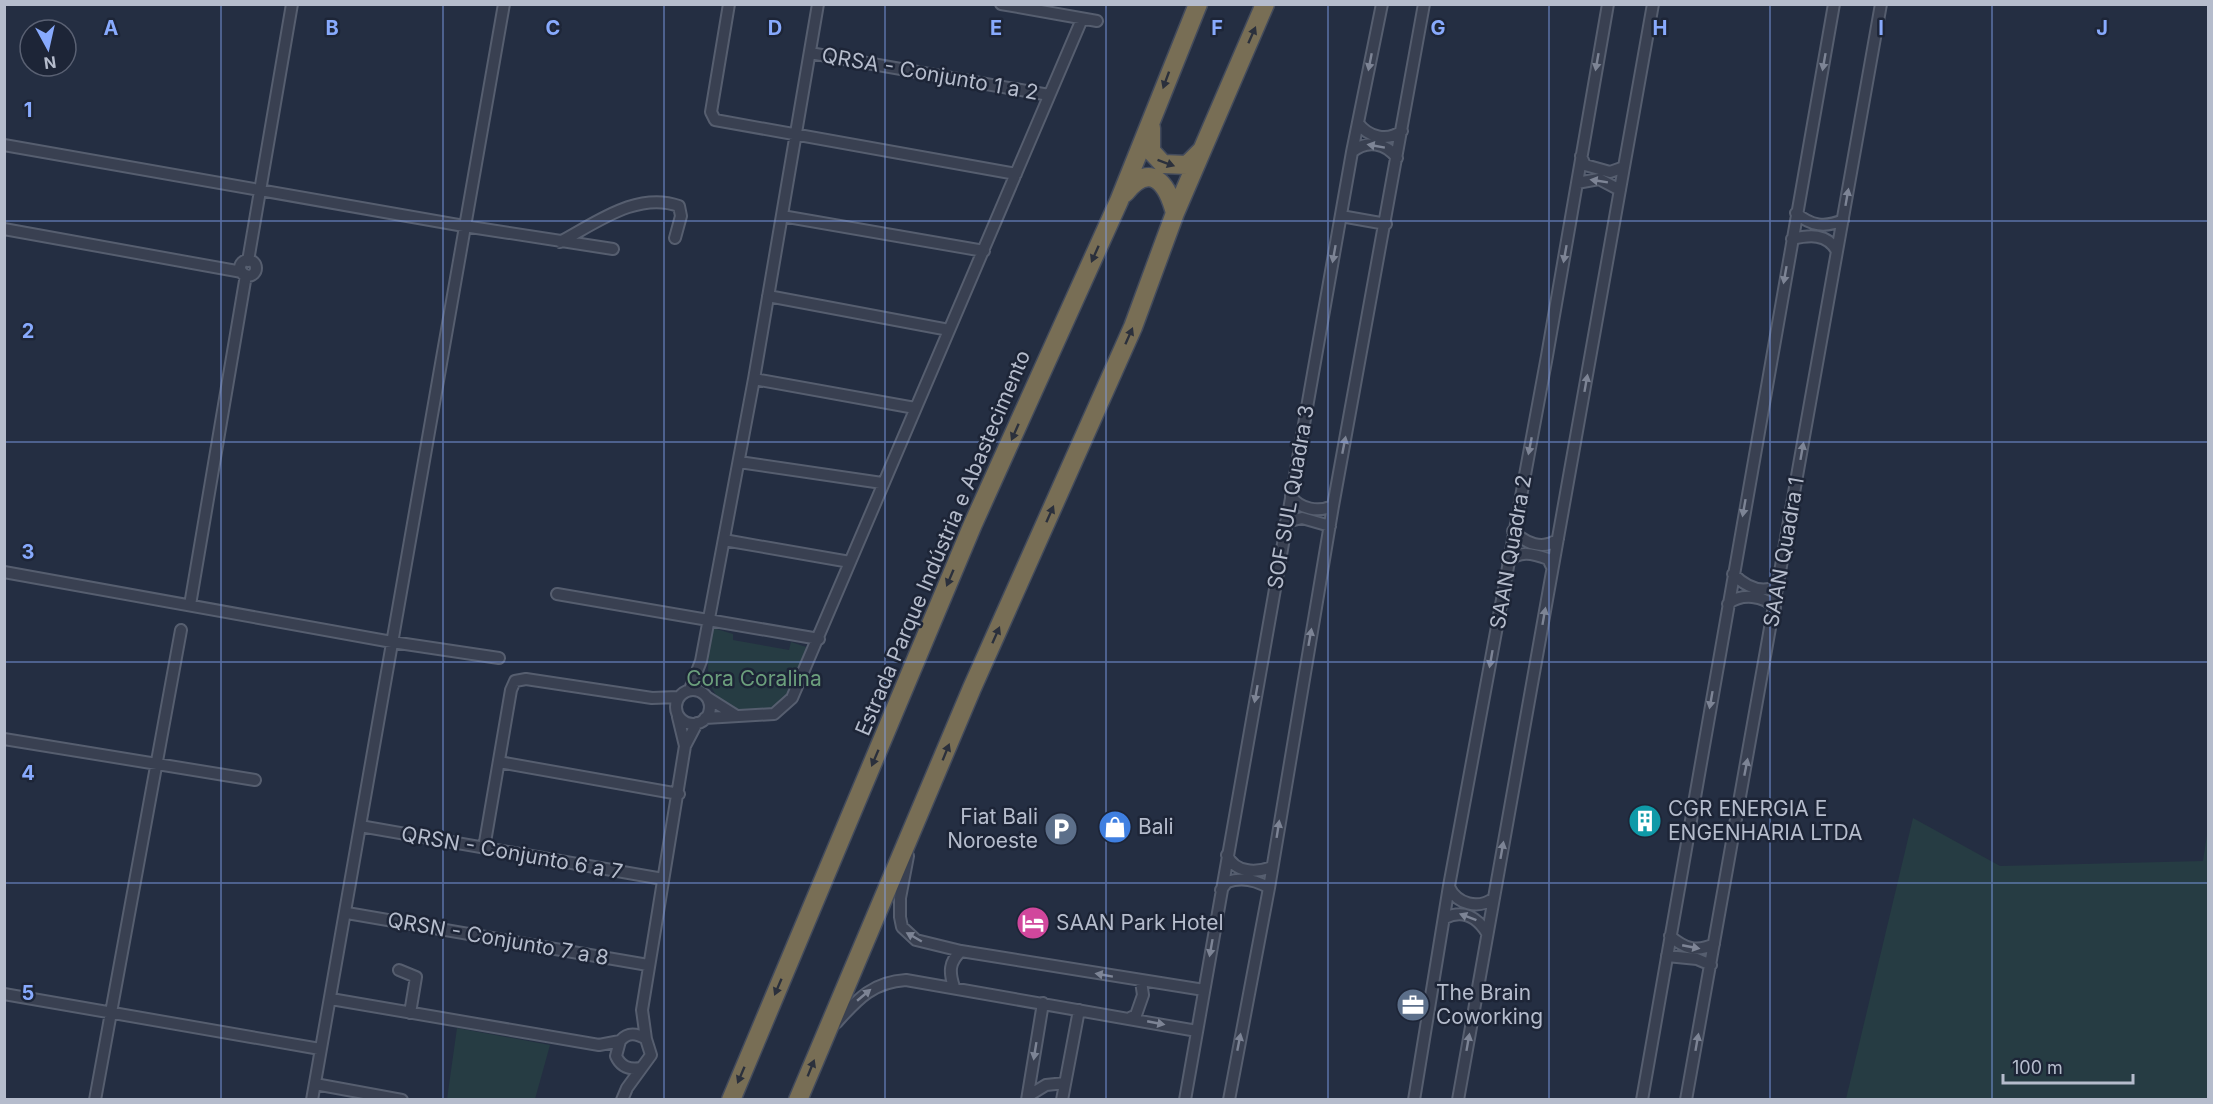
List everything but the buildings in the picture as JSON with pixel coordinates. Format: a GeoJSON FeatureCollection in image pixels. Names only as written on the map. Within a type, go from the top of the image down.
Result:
{"type":"FeatureCollection","features":[{"type":"Feature","properties":{"kind":"highway","name":"Estrada Parque Indústria e Abastecimento"},"geometry":{"type":"LineString","coordinates":[[730,1100],[973,524],[1119,201],[1152,120],[1170,68],[1198,4]]}},
{"type":"Feature","properties":{"kind":"highway"},"geometry":{"type":"LineString","coordinates":[[798,1100],[823,1037],[914,831],[972,688],[1132,327],[1175,213],[1208,143],[1265,4]]}},
{"type":"Feature","properties":{"kind":"highway"},"geometry":{"type":"LineString","coordinates":[[1152,120],[1151,152],[1163,164],[1187,165],[1208,143]]}},
{"type":"Feature","properties":{"kind":"highway"},"geometry":{"type":"LineString","coordinates":[[1119,201],[1134,181],[1153,178],[1167,187],[1175,213]]}},
{"type":"Feature","properties":{"kind":"street"},"geometry":{"type":"LineString","coordinates":[[190,605],[244,274],[241,266],[248,261],[292,4]]}},
{"type":"Feature","properties":{"kind":"street"},"geometry":{"type":"LineString","coordinates":[[312,1100],[347,913],[360,826],[504,4]]}},
{"type":"Feature","properties":{"kind":"street"},"geometry":{"type":"LineString","coordinates":[[729,4],[711,112],[717,121],[1016,174]]}},
{"type":"Feature","properties":{"kind":"street"},"geometry":{"type":"LineString","coordinates":[[484,848],[511,690],[515,681],[520,678],[652,698],[678,697],[690,689],[701,661],[739,462],[818,4]]}},
{"type":"Feature","properties":{"kind":"street"},"geometry":{"type":"LineString","coordinates":[[1001,4],[1096,21]]}},
{"type":"Feature","properties":{"kind":"street","name":"SOF SUL Quadra 3"},"geometry":{"type":"LineString","coordinates":[[1185,1100],[1352,152],[1382,4]]}},
{"type":"Feature","properties":{"kind":"street"},"geometry":{"type":"LineString","coordinates":[[1229,1100],[1269,888],[1333,506],[1386,224],[1424,4]]}},
{"type":"Feature","properties":{"kind":"street","name":"SAAN Quadra 2"},"geometry":{"type":"LineString","coordinates":[[1414,1100],[1449,886],[1535,421],[1608,4]]}},
{"type":"Feature","properties":{"kind":"street"},"geometry":{"type":"LineString","coordinates":[[1458,1100],[1653,4]]}},
{"type":"Feature","properties":{"kind":"street"},"geometry":{"type":"LineString","coordinates":[[1642,1100],[1834,4]]}},
{"type":"Feature","properties":{"kind":"street","name":"SAAN Quadra 1"},"geometry":{"type":"LineString","coordinates":[[1686,1100],[1881,4]]}},
{"type":"Feature","properties":{"kind":"street"},"geometry":{"type":"LineString","coordinates":[[652,698],[687,723],[735,715],[764,716],[774,714],[787,706],[819,639],[882,483],[984,251],[1082,19]]}},
{"type":"Feature","properties":{"kind":"street","name":"QRSA - Conjunto 1 a 2"},"geometry":{"type":"LineString","coordinates":[[810,53],[1049,96]]}},
{"type":"Feature","properties":{"kind":"street"},"geometry":{"type":"LineString","coordinates":[[1358,123],[1364,131],[1375,136],[1395,136],[1402,131]]}},
{"type":"Feature","properties":{"kind":"street"},"geometry":{"type":"LineString","coordinates":[[1352,152],[1364,144],[1371,144],[1390,150],[1397,158]]}},
{"type":"Feature","properties":{"kind":"street"},"geometry":{"type":"LineString","coordinates":[[4,145],[464,226],[613,249]]}},
{"type":"Feature","properties":{"kind":"street"},"geometry":{"type":"LineString","coordinates":[[1581,156],[1585,165],[1596,170],[1610,172],[1624,167]]}},
{"type":"Feature","properties":{"kind":"street"},"geometry":{"type":"LineString","coordinates":[[1577,183],[1599,179],[1620,190]]}},
{"type":"Feature","properties":{"kind":"street"},"geometry":{"type":"LineString","coordinates":[[560,242],[635,203],[650,200],[679,206],[681,216],[675,238]]}},
{"type":"Feature","properties":{"kind":"street"},"geometry":{"type":"LineString","coordinates":[[1796,213],[1804,220],[1817,225],[1833,224],[1843,220]]}},
{"type":"Feature","properties":{"kind":"street"},"geometry":{"type":"LineString","coordinates":[[782,216],[984,251]]}},
{"type":"Feature","properties":{"kind":"street"},"geometry":{"type":"LineString","coordinates":[[1341,216],[1386,224]]}},
{"type":"Feature","properties":{"kind":"street"},"geometry":{"type":"LineString","coordinates":[[4,229],[244,274]]}},
{"type":"Feature","properties":{"kind":"street"},"geometry":{"type":"LineString","coordinates":[[1792,239],[1808,236],[1823,238],[1834,244],[1837,250]]}},
{"type":"Feature","properties":{"kind":"street"},"geometry":{"type":"LineString","coordinates":[[768,296],[949,330]]}},
{"type":"Feature","properties":{"kind":"street"},"geometry":{"type":"LineString","coordinates":[[754,379],[915,408]]}},
{"type":"Feature","properties":{"kind":"street"},"geometry":{"type":"LineString","coordinates":[[739,462],[882,483]]}},
{"type":"Feature","properties":{"kind":"street"},"geometry":{"type":"LineString","coordinates":[[1291,496],[1299,505],[1307,507],[1325,509],[1333,506]]}},
{"type":"Feature","properties":{"kind":"street"},"geometry":{"type":"LineString","coordinates":[[1286,522],[1302,518],[1321,521],[1330,526]]}},
{"type":"Feature","properties":{"kind":"street"},"geometry":{"type":"LineString","coordinates":[[1513,531],[1522,540],[1534,544],[1552,544],[1558,539]]}},
{"type":"Feature","properties":{"kind":"street"},"geometry":{"type":"LineString","coordinates":[[724,540],[850,562]]}},
{"type":"Feature","properties":{"kind":"street"},"geometry":{"type":"LineString","coordinates":[[1508,563],[1513,557],[1522,554],[1548,559],[1552,567]]}},
{"type":"Feature","properties":{"kind":"street"},"geometry":{"type":"LineString","coordinates":[[4,572],[392,642],[499,658]]}},
{"type":"Feature","properties":{"kind":"street"},"geometry":{"type":"LineString","coordinates":[[1733,574],[1750,586],[1771,589],[1779,585]]}},
{"type":"Feature","properties":{"kind":"street"},"geometry":{"type":"LineString","coordinates":[[557,594],[819,639]]}},
{"type":"Feature","properties":{"kind":"street"},"geometry":{"type":"LineString","coordinates":[[1728,603],[1734,598],[1751,597],[1763,599],[1775,608]]}},
{"type":"Feature","properties":{"kind":"street"},"geometry":{"type":"LineString","coordinates":[[95,1100],[181,630]]}},
{"type":"Feature","properties":{"kind":"street"},"geometry":{"type":"LineString","coordinates":[[685,746],[710,709],[701,661]]}},
{"type":"Feature","properties":{"kind":"street"},"geometry":{"type":"LineString","coordinates":[[690,689],[706,696],[735,715]]}},
{"type":"Feature","properties":{"kind":"street"},"geometry":{"type":"LineString","coordinates":[[622,1100],[627,1088],[651,1054],[646,1039],[642,1010],[685,746],[675,705],[678,697]]}},
{"type":"Feature","properties":{"kind":"street"},"geometry":{"type":"LineString","coordinates":[[4,739],[255,780]]}},
{"type":"Feature","properties":{"kind":"street"},"geometry":{"type":"LineString","coordinates":[[500,762],[679,794]]}},
{"type":"Feature","properties":{"kind":"street","name":"QRSN - Conjunto 6 a 7"},"geometry":{"type":"LineString","coordinates":[[360,826],[663,879]]}},
{"type":"Feature","properties":{"kind":"street"},"geometry":{"type":"LineString","coordinates":[[914,831],[900,898],[902,927],[916,940],[961,951],[1204,990]]}},
{"type":"Feature","properties":{"kind":"street"},"geometry":{"type":"LineString","coordinates":[[1227,855],[1236,867],[1246,870],[1262,870],[1272,867]]}},
{"type":"Feature","properties":{"kind":"street"},"geometry":{"type":"LineString","coordinates":[[1221,890],[1227,882],[1242,879],[1261,883],[1269,888]]}},
{"type":"Feature","properties":{"kind":"street"},"geometry":{"type":"LineString","coordinates":[[1449,886],[1457,899],[1463,902],[1480,904],[1494,898]]}},
{"type":"Feature","properties":{"kind":"street","name":"QRSN - Conjunto 7 a 8"},"geometry":{"type":"LineString","coordinates":[[347,913],[648,965]]}},
{"type":"Feature","properties":{"kind":"street"},"geometry":{"type":"LineString","coordinates":[[1445,918],[1454,914],[1466,915],[1478,920],[1487,933]]}},
{"type":"Feature","properties":{"kind":"street"},"geometry":{"type":"LineString","coordinates":[[1670,936],[1690,949],[1701,949],[1714,944]]}},
{"type":"Feature","properties":{"kind":"street"},"geometry":{"type":"LineString","coordinates":[[954,987],[951,962],[961,951]]}},
{"type":"Feature","properties":{"kind":"street"},"geometry":{"type":"LineString","coordinates":[[1667,956],[1697,959],[1711,965]]}},
{"type":"Feature","properties":{"kind":"street"},"geometry":{"type":"LineString","coordinates":[[399,970],[416,977],[410,1013]]}},
{"type":"Feature","properties":{"kind":"street"},"geometry":{"type":"LineString","coordinates":[[823,1037],[864,993],[883,983],[906,980],[1197,1031]]}},
{"type":"Feature","properties":{"kind":"street"},"geometry":{"type":"LineString","coordinates":[[1130,1018],[1136,1015],[1143,999],[1141,981]]}},
{"type":"Feature","properties":{"kind":"street"},"geometry":{"type":"LineString","coordinates":[[4,994],[321,1049]]}},
{"type":"Feature","properties":{"kind":"street"},"geometry":{"type":"LineString","coordinates":[[331,999],[599,1045],[616,1056],[623,1066],[627,1088]]}},
{"type":"Feature","properties":{"kind":"street"},"geometry":{"type":"LineString","coordinates":[[1028,1098],[1043,1003]]}},
{"type":"Feature","properties":{"kind":"street"},"geometry":{"type":"LineString","coordinates":[[616,1056],[624,1038],[642,1010]]}},
{"type":"Feature","properties":{"kind":"street"},"geometry":{"type":"LineString","coordinates":[[1062,1100],[1079,1010]]}},
{"type":"Feature","properties":{"kind":"street"},"geometry":{"type":"LineString","coordinates":[[599,1045],[638,1034],[646,1039]]}},
{"type":"Feature","properties":{"kind":"street"},"geometry":{"type":"LineString","coordinates":[[623,1066],[632,1069],[641,1068]]}},
{"type":"Feature","properties":{"kind":"street"},"geometry":{"type":"LineString","coordinates":[[1028,1098],[1046,1085],[1065,1083]]}},
{"type":"Feature","properties":{"kind":"street"},"geometry":{"type":"LineString","coordinates":[[315,1084],[402,1100]]}},
{"type":"Feature","properties":{"kind":"green space","name":"Cora Coralina"},"geometry":{"type":"Polygon","coordinates":[[[713,628],[733,634],[733,640],[789,650],[791,642],[809,648],[793,692],[785,701],[776,708],[754,713],[742,712],[722,701],[714,692],[708,669],[713,628]]]}},
{"type":"Feature","properties":{"kind":"green space"},"geometry":{"type":"Polygon","coordinates":[[[1913,818],[2000,866],[2203,861],[2208,828],[2208,1099],[1846,1099],[1913,818]]]}},
{"type":"Feature","properties":{"kind":"green space"},"geometry":{"type":"Polygon","coordinates":[[[457,1028],[550,1045],[535,1099],[447,1099],[457,1028]]]}},
{"type":"Feature","properties":{"kind":"place","name":"CGR ENERGIA E ENGENHARIA LTDA"},"geometry":{"type":"Point","coordinates":[1645,821]}},
{"type":"Feature","properties":{"kind":"place","name":"Bali"},"geometry":{"type":"Point","coordinates":[1115,827]}},
{"type":"Feature","properties":{"kind":"place","name":"Fiat Bali Noroeste"},"geometry":{"type":"Point","coordinates":[1061,829]}},
{"type":"Feature","properties":{"kind":"place","name":"SAAN Park Hotel"},"geometry":{"type":"Point","coordinates":[1033,923]}},
{"type":"Feature","properties":{"kind":"place","name":"The Brain Coworking"},"geometry":{"type":"Point","coordinates":[1413,1005]}}]}
